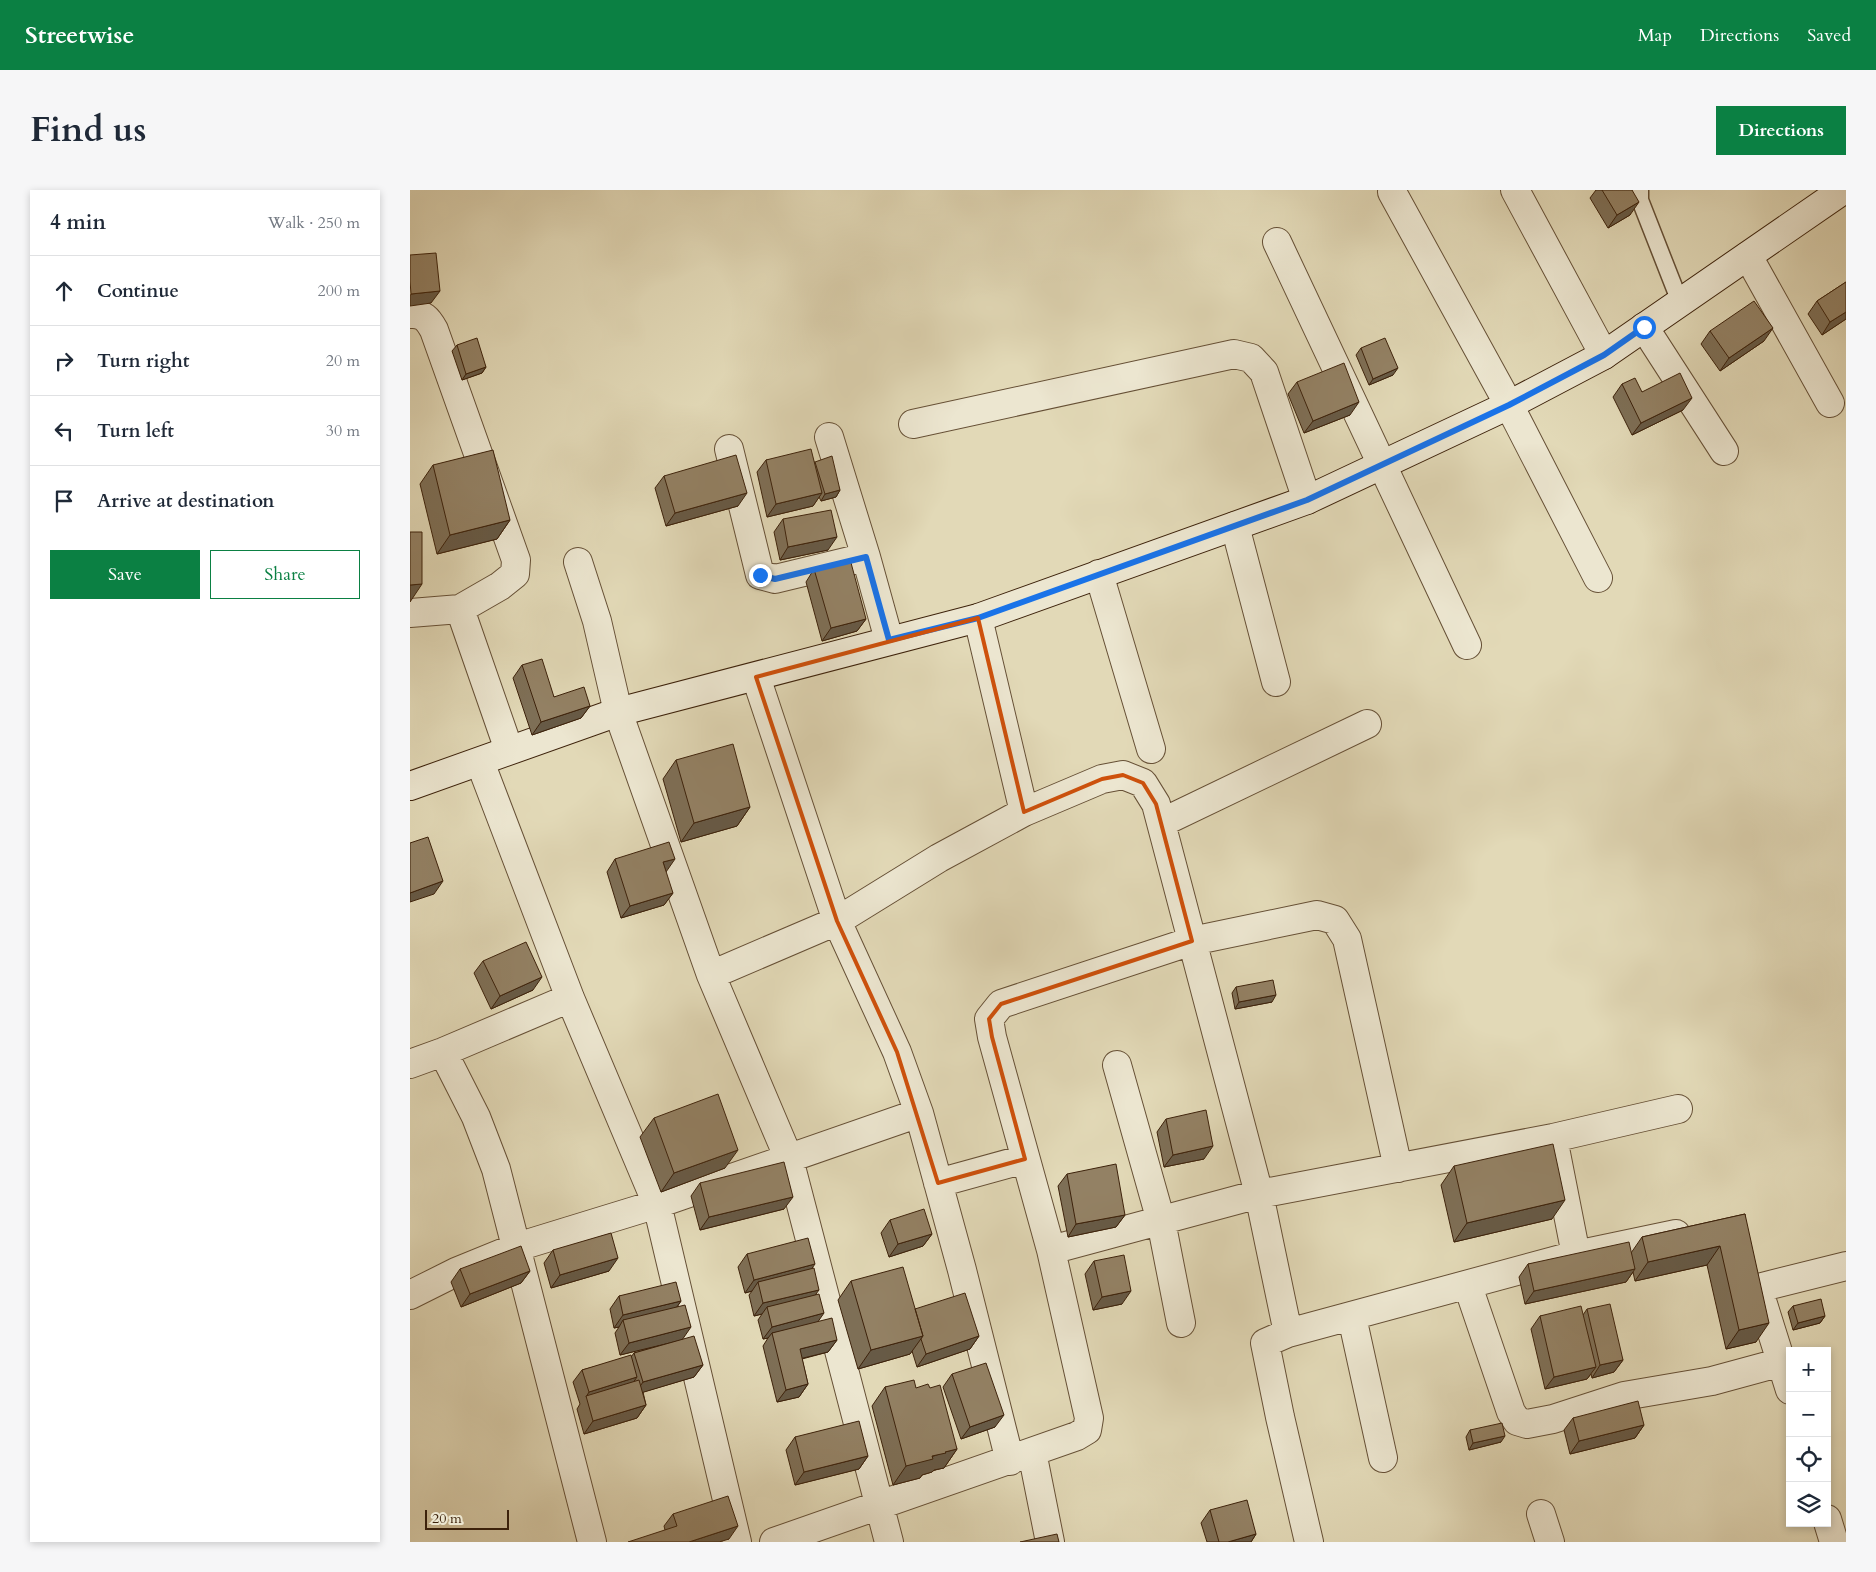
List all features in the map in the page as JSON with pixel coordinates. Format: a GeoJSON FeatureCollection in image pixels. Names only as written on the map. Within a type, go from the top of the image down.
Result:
{"type":"FeatureCollection","features":[{"type":"Feature","properties":{"kind":"street"},"geometry":{"type":"LineString","coordinates":[[1515,190],[1604,355]]}},
{"type":"Feature","properties":{"kind":"street"},"geometry":{"type":"LineString","coordinates":[[410,786],[618,712],[978,618],[1307,500],[1509,405],[1604,355],[1843,190]]}},
{"type":"Feature","properties":{"kind":"street"},"geometry":{"type":"LineString","coordinates":[[1392,192],[1509,405],[1598,578]]}},
{"type":"Feature","properties":{"kind":"street"},"geometry":{"type":"LineString","coordinates":[[1277,242],[1467,646]]}},
{"type":"Feature","properties":{"kind":"street"},"geometry":{"type":"LineString","coordinates":[[1748,256],[1830,403]]}},
{"type":"Feature","properties":{"kind":"street"},"geometry":{"type":"LineString","coordinates":[[410,314],[419,313],[428,320],[434,330],[516,560],[515,574],[500,586],[460,609],[410,613]]}},
{"type":"Feature","properties":{"kind":"street"},"geometry":{"type":"LineString","coordinates":[[1644,327],[1724,451]]}},
{"type":"Feature","properties":{"kind":"street"},"geometry":{"type":"LineString","coordinates":[[913,424],[1234,354],[1251,358],[1264,372],[1307,500]]}},
{"type":"Feature","properties":{"kind":"street"},"geometry":{"type":"LineString","coordinates":[[829,437],[889,640]]}},
{"type":"Feature","properties":{"kind":"street"},"geometry":{"type":"LineString","coordinates":[[729,449],[760,575],[775,579],[866,557]]}},
{"type":"Feature","properties":{"kind":"street"},"geometry":{"type":"LineString","coordinates":[[1236,526],[1276,682]]}},
{"type":"Feature","properties":{"kind":"street"},"geometry":{"type":"LineString","coordinates":[[578,562],[597,621],[618,712],[710,975],[788,1159],[880,1505],[888,1542]]}},
{"type":"Feature","properties":{"kind":"street"},"geometry":{"type":"LineString","coordinates":[[1099,574],[1152,749]]}},
{"type":"Feature","properties":{"kind":"street"},"geometry":{"type":"LineString","coordinates":[[460,609],[509,750]]}},
{"type":"Feature","properties":{"kind":"street"},"geometry":{"type":"LineString","coordinates":[[978,618],[1024,812]]}},
{"type":"Feature","properties":{"kind":"street"},"geometry":{"type":"LineString","coordinates":[[756,677],[837,921],[897,1052],[919,1113],[965,1280],[1050,1542]]}},
{"type":"Feature","properties":{"kind":"street"},"geometry":{"type":"LineString","coordinates":[[1161,824],[1368,724]]}},
{"type":"Feature","properties":{"kind":"street"},"geometry":{"type":"LineString","coordinates":[[480,762],[570,998],[657,1204],[737,1542]]}},
{"type":"Feature","properties":{"kind":"street"},"geometry":{"type":"LineString","coordinates":[[710,975],[837,921],[938,858],[1024,812],[1102,779],[1123,775],[1143,783],[1156,804],[1259,1194],[1288,1333]]}},
{"type":"Feature","properties":{"kind":"street"},"geometry":{"type":"LineString","coordinates":[[774,1542],[1021,1457],[1077,1436],[1087,1430],[1089,1418],[1051,1250],[992,1037],[989,1019],[1001,1004],[1192,942],[1317,915],[1335,920],[1347,939],[1398,1168]]}},
{"type":"Feature","properties":{"kind":"street"},"geometry":{"type":"LineString","coordinates":[[410,1064],[570,998]]}},
{"type":"Feature","properties":{"kind":"street"},"geometry":{"type":"LineString","coordinates":[[443,1052],[476,1117],[496,1170],[592,1542]]}},
{"type":"Feature","properties":{"kind":"street"},"geometry":{"type":"LineString","coordinates":[[1117,1065],[1161,1221],[1180,1323]]}},
{"type":"Feature","properties":{"kind":"street"},"geometry":{"type":"LineString","coordinates":[[1051,1250],[1259,1194],[1553,1138],[1678,1109]]}},
{"type":"Feature","properties":{"kind":"street"},"geometry":{"type":"LineString","coordinates":[[410,1295],[456,1272],[517,1247],[657,1204],[919,1113]]}},
{"type":"Feature","properties":{"kind":"street"},"geometry":{"type":"LineString","coordinates":[[1553,1138],[1576,1255]]}},
{"type":"Feature","properties":{"kind":"street"},"geometry":{"type":"LineString","coordinates":[[938,1183],[1025,1159]]}},
{"type":"Feature","properties":{"kind":"street"},"geometry":{"type":"LineString","coordinates":[[1301,1540],[1265,1343],[1288,1333],[1468,1286],[1576,1255],[1698,1229]]}},
{"type":"Feature","properties":{"kind":"street"},"geometry":{"type":"LineString","coordinates":[[1749,1260],[1786,1376]]}},
{"type":"Feature","properties":{"kind":"street"},"geometry":{"type":"LineString","coordinates":[[1758,1288],[1846,1266]]}},
{"type":"Feature","properties":{"kind":"street"},"geometry":{"type":"LineString","coordinates":[[1468,1286],[1511,1412],[1517,1421],[1527,1424],[1553,1419],[1624,1396],[1712,1382],[1782,1362]]}},
{"type":"Feature","properties":{"kind":"street"},"geometry":{"type":"LineString","coordinates":[[1352,1317],[1383,1458]]}},
{"type":"Feature","properties":{"kind":"street"},"geometry":{"type":"LineString","coordinates":[[1541,1514],[1550,1542]]}},
{"type":"Feature","properties":{"kind":"street"},"geometry":{"type":"LineString","coordinates":[[1829,1527],[1834,1542]]}},
{"type":"Feature","properties":{"kind":"lane"},"geometry":{"type":"LineString","coordinates":[[1640,190],[1640,200],[1680,302]]}},
{"type":"Feature","properties":{"kind":"highlighted area"},"geometry":{"type":"Polygon","coordinates":[[[978,618],[1024,812],[1102,779],[1123,775],[1143,783],[1156,804],[1192,941],[1001,1004],[989,1019],[992,1037],[1025,1159],[938,1183],[897,1052],[837,921],[756,677],[978,618]]]}},
{"type":"Feature","properties":{"kind":"building"},"geometry":{"type":"Polygon","coordinates":[[[1602,190],[1632,190],[1639,202],[1617,215],[1602,190]]]}},
{"type":"Feature","properties":{"kind":"building"},"geometry":{"type":"Polygon","coordinates":[[[436,253],[440,291],[411,294],[410,255],[436,253]]]}},
{"type":"Feature","properties":{"kind":"building"},"geometry":{"type":"Polygon","coordinates":[[[1846,282],[1846,312],[1830,322],[1817,301],[1846,282]]]}},
{"type":"Feature","properties":{"kind":"building"},"geometry":{"type":"Polygon","coordinates":[[[1754,301],[1773,328],[1729,358],[1710,331],[1754,301]]]}},
{"type":"Feature","properties":{"kind":"building"},"geometry":{"type":"Polygon","coordinates":[[[477,338],[486,367],[466,374],[457,345],[477,338]]]}},
{"type":"Feature","properties":{"kind":"building"},"geometry":{"type":"Polygon","coordinates":[[[1385,338],[1398,368],[1373,379],[1361,348],[1385,338]]]}},
{"type":"Feature","properties":{"kind":"building"},"geometry":{"type":"Polygon","coordinates":[[[1344,363],[1359,402],[1313,421],[1297,382],[1344,363]]]}},
{"type":"Feature","properties":{"kind":"building"},"geometry":{"type":"Polygon","coordinates":[[[1680,373],[1692,398],[1641,423],[1622,384],[1635,378],[1642,392],[1680,373]]]}},
{"type":"Feature","properties":{"kind":"building"},"geometry":{"type":"Polygon","coordinates":[[[811,449],[822,493],[776,504],[766,460],[811,449]]]}},
{"type":"Feature","properties":{"kind":"building"},"geometry":{"type":"Polygon","coordinates":[[[493,450],[510,520],[450,535],[433,465],[493,450]]]}},
{"type":"Feature","properties":{"kind":"building"},"geometry":{"type":"Polygon","coordinates":[[[736,455],[747,493],[675,513],[664,476],[736,455]]]}},
{"type":"Feature","properties":{"kind":"building"},"geometry":{"type":"Polygon","coordinates":[[[832,456],[840,490],[825,494],[815,462],[832,456]]]}},
{"type":"Feature","properties":{"kind":"building"},"geometry":{"type":"Polygon","coordinates":[[[831,510],[837,537],[788,547],[783,519],[831,510]]]}},
{"type":"Feature","properties":{"kind":"building"},"geometry":{"type":"Polygon","coordinates":[[[410,532],[422,532],[422,584],[410,585],[410,532]]]}},
{"type":"Feature","properties":{"kind":"building"},"geometry":{"type":"Polygon","coordinates":[[[850,559],[866,619],[831,628],[814,569],[850,559]]]}},
{"type":"Feature","properties":{"kind":"building"},"geometry":{"type":"Polygon","coordinates":[[[542,659],[554,697],[584,687],[590,706],[541,722],[522,665],[542,659]]]}},
{"type":"Feature","properties":{"kind":"building"},"geometry":{"type":"Polygon","coordinates":[[[733,744],[750,807],[694,823],[676,760],[733,744]]]}},
{"type":"Feature","properties":{"kind":"building"},"geometry":{"type":"Polygon","coordinates":[[[428,837],[443,881],[410,893],[410,843],[428,837]]]}},
{"type":"Feature","properties":{"kind":"building"},"geometry":{"type":"Polygon","coordinates":[[[669,842],[675,859],[663,862],[673,893],[630,906],[615,859],[669,842]]]}},
{"type":"Feature","properties":{"kind":"building"},"geometry":{"type":"Polygon","coordinates":[[[526,942],[542,977],[500,996],[483,961],[526,942]]]}},
{"type":"Feature","properties":{"kind":"building"},"geometry":{"type":"Polygon","coordinates":[[[1273,980],[1276,995],[1239,1002],[1236,987],[1273,980]]]}},
{"type":"Feature","properties":{"kind":"building"},"geometry":{"type":"Polygon","coordinates":[[[718,1094],[738,1150],[674,1173],[654,1118],[718,1094]]]}},
{"type":"Feature","properties":{"kind":"building"},"geometry":{"type":"Polygon","coordinates":[[[1206,1110],[1213,1146],[1173,1155],[1166,1119],[1206,1110]]]}},
{"type":"Feature","properties":{"kind":"building"},"geometry":{"type":"Polygon","coordinates":[[[1553,1144],[1565,1200],[1467,1223],[1454,1166],[1553,1144]]]}},
{"type":"Feature","properties":{"kind":"building"},"geometry":{"type":"Polygon","coordinates":[[[784,1162],[793,1197],[709,1217],[700,1183],[784,1162]]]}},
{"type":"Feature","properties":{"kind":"building"},"geometry":{"type":"Polygon","coordinates":[[[1116,1164],[1125,1215],[1076,1224],[1067,1174],[1116,1164]]]}},
{"type":"Feature","properties":{"kind":"building"},"geometry":{"type":"Polygon","coordinates":[[[924,1209],[932,1234],[898,1244],[890,1220],[924,1209]]]}},
{"type":"Feature","properties":{"kind":"building"},"geometry":{"type":"Polygon","coordinates":[[[1745,1214],[1769,1323],[1739,1330],[1720,1246],[1648,1262],[1642,1237],[1745,1214]]]}},
{"type":"Feature","properties":{"kind":"building"},"geometry":{"type":"Polygon","coordinates":[[[611,1233],[618,1258],[560,1275],[553,1250],[611,1233]]]}},
{"type":"Feature","properties":{"kind":"building"},"geometry":{"type":"Polygon","coordinates":[[[808,1238],[815,1264],[754,1280],[747,1254],[808,1238]]]}},
{"type":"Feature","properties":{"kind":"building"},"geometry":{"type":"Polygon","coordinates":[[[1629,1242],[1635,1269],[1534,1291],[1528,1264],[1629,1242]]]}},
{"type":"Feature","properties":{"kind":"building"},"geometry":{"type":"Polygon","coordinates":[[[521,1246],[530,1271],[470,1294],[460,1269],[521,1246]]]}},
{"type":"Feature","properties":{"kind":"building"},"geometry":{"type":"Polygon","coordinates":[[[1124,1255],[1131,1291],[1102,1297],[1094,1261],[1124,1255]]]}},
{"type":"Feature","properties":{"kind":"building"},"geometry":{"type":"Polygon","coordinates":[[[903,1267],[923,1336],[871,1350],[851,1281],[903,1267]]]}},
{"type":"Feature","properties":{"kind":"building"},"geometry":{"type":"Polygon","coordinates":[[[814,1268],[819,1290],[763,1303],[758,1282],[814,1268]]]}},
{"type":"Feature","properties":{"kind":"building"},"geometry":{"type":"Polygon","coordinates":[[[676,1282],[681,1301],[623,1315],[619,1296],[676,1282]]]}},
{"type":"Feature","properties":{"kind":"building"},"geometry":{"type":"Polygon","coordinates":[[[965,1293],[979,1336],[926,1354],[915,1309],[965,1293]]]}},
{"type":"Feature","properties":{"kind":"building"},"geometry":{"type":"Polygon","coordinates":[[[819,1294],[824,1313],[772,1327],[767,1307],[819,1294]]]}},
{"type":"Feature","properties":{"kind":"building"},"geometry":{"type":"Polygon","coordinates":[[[1821,1299],[1825,1316],[1798,1323],[1793,1306],[1821,1299]]]}},
{"type":"Feature","properties":{"kind":"building"},"geometry":{"type":"Polygon","coordinates":[[[1610,1304],[1623,1360],[1600,1365],[1587,1309],[1610,1304]]]}},
{"type":"Feature","properties":{"kind":"building"},"geometry":{"type":"Polygon","coordinates":[[[685,1305],[691,1327],[629,1343],[623,1320],[685,1305]]]}},
{"type":"Feature","properties":{"kind":"building"},"geometry":{"type":"Polygon","coordinates":[[[1581,1306],[1596,1367],[1554,1377],[1540,1316],[1581,1306]]]}},
{"type":"Feature","properties":{"kind":"building"},"geometry":{"type":"Polygon","coordinates":[[[832,1318],[837,1340],[800,1349],[808,1384],[786,1390],[772,1333],[832,1318]]]}},
{"type":"Feature","properties":{"kind":"building"},"geometry":{"type":"Polygon","coordinates":[[[694,1336],[703,1365],[643,1382],[634,1353],[694,1336]]]}},
{"type":"Feature","properties":{"kind":"building"},"geometry":{"type":"Polygon","coordinates":[[[631,1355],[637,1377],[589,1392],[582,1370],[631,1355]]]}},
{"type":"Feature","properties":{"kind":"building"},"geometry":{"type":"Polygon","coordinates":[[[986,1363],[1004,1415],[970,1427],[952,1374],[986,1363]]]}},
{"type":"Feature","properties":{"kind":"building"},"geometry":{"type":"Polygon","coordinates":[[[639,1380],[646,1405],[593,1421],[586,1396],[639,1380]]]}},
{"type":"Feature","properties":{"kind":"building"},"geometry":{"type":"Polygon","coordinates":[[[914,1380],[916,1388],[928,1384],[930,1388],[940,1385],[957,1449],[932,1456],[933,1459],[906,1466],[885,1387],[914,1380]]]}},
{"type":"Feature","properties":{"kind":"building"},"geometry":{"type":"Polygon","coordinates":[[[1638,1401],[1644,1425],[1579,1441],[1573,1418],[1638,1401]]]}},
{"type":"Feature","properties":{"kind":"building"},"geometry":{"type":"Polygon","coordinates":[[[859,1421],[868,1456],[804,1472],[795,1437],[859,1421]]]}},
{"type":"Feature","properties":{"kind":"building"},"geometry":{"type":"Polygon","coordinates":[[[1502,1423],[1505,1436],[1473,1443],[1470,1430],[1502,1423]]]}},
{"type":"Feature","properties":{"kind":"building"},"geometry":{"type":"Polygon","coordinates":[[[728,1496],[738,1526],[689,1542],[628,1542],[677,1526],[673,1514],[728,1496]]]}},
{"type":"Feature","properties":{"kind":"building"},"geometry":{"type":"Polygon","coordinates":[[[1247,1500],[1256,1534],[1228,1542],[1219,1542],[1210,1510],[1247,1500]]]}},
{"type":"Feature","properties":{"kind":"building"},"geometry":{"type":"Polygon","coordinates":[[[1057,1534],[1059,1542],[1020,1542],[1057,1534]]]}},
{"type":"Feature","properties":{"kind":"route"},"geometry":{"type":"LineString","coordinates":[[760,575],[775,579],[866,557],[889,640],[978,618],[1307,500],[1509,405],[1604,355],[1644,327]]}}]}
